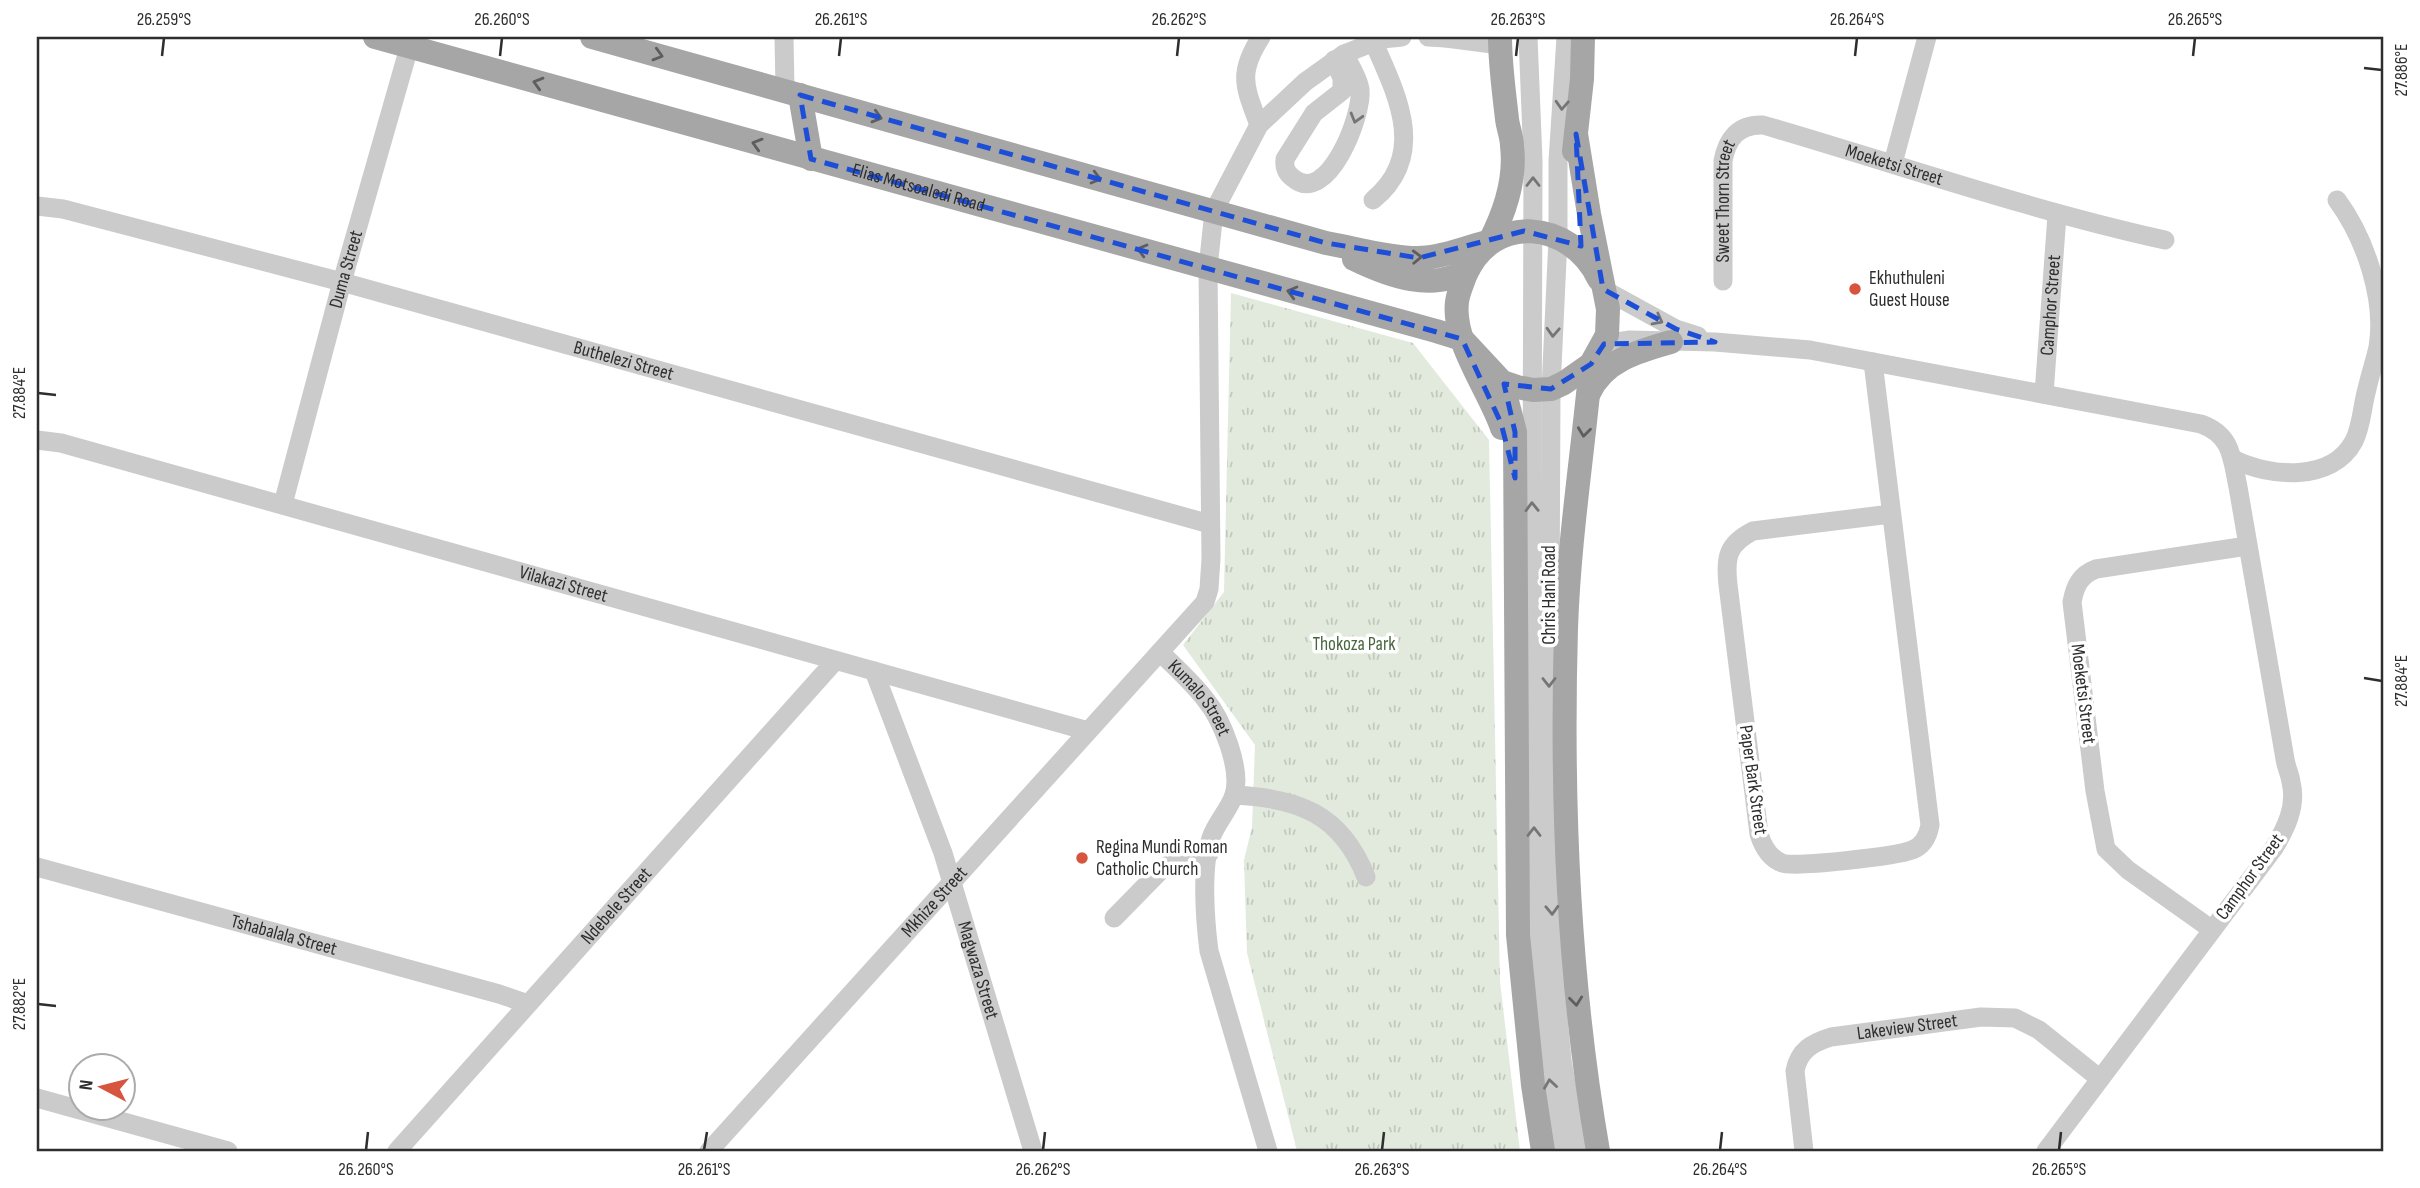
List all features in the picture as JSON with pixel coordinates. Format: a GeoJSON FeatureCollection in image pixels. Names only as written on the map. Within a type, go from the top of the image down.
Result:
{"type":"FeatureCollection","features":[{"type":"Feature","properties":{"kind":"main road","name":"Elias Motsoaledi Road"},"geometry":{"type":"LineString","coordinates":[[374,37],[410,42],[811,159],[1462,339]]}},
{"type":"Feature","properties":{"kind":"main road"},"geometry":{"type":"LineString","coordinates":[[592,37],[1326,243],[1398,257],[1419,258],[1450,253],[1524,231],[1558,237],[1582,255],[1604,289]]}},
{"type":"Feature","properties":{"kind":"main road"},"geometry":{"type":"LineString","coordinates":[[1582,255],[1573,161],[1582,79],[1583,37]]}},
{"type":"Feature","properties":{"kind":"main road"},"geometry":{"type":"LineString","coordinates":[[1500,41],[1513,166],[1502,219],[1490,241],[1469,268],[1457,301],[1462,339],[1501,424],[1515,478]]}},
{"type":"Feature","properties":{"kind":"main road"},"geometry":{"type":"LineString","coordinates":[[793,93],[811,159]]}},
{"type":"Feature","properties":{"kind":"main road","name":"Chris Hani Road"},"geometry":{"type":"LineString","coordinates":[[1576,134],[1609,324],[1597,354],[1588,397],[1569,569],[1566,628],[1569,915],[1583,1062],[1598,1151]]}},
{"type":"Feature","properties":{"kind":"main road"},"geometry":{"type":"LineString","coordinates":[[1326,243],[1370,266],[1398,276],[1433,281],[1450,279],[1469,268]]}},
{"type":"Feature","properties":{"kind":"main road"},"geometry":{"type":"LineString","coordinates":[[1462,339],[1502,382],[1542,390],[1564,383],[1597,354]]}},
{"type":"Feature","properties":{"kind":"main road"},"geometry":{"type":"LineString","coordinates":[[1588,397],[1602,374],[1615,362],[1671,342]]}},
{"type":"Feature","properties":{"kind":"main road","name":"Chris Hani Road"},"geometry":{"type":"LineString","coordinates":[[1502,382],[1515,432],[1518,935],[1533,1085],[1543,1151]]}},
{"type":"Feature","properties":{"kind":"street"},"geometry":{"type":"LineString","coordinates":[[784,37],[793,93]]}},
{"type":"Feature","properties":{"kind":"street"},"geometry":{"type":"LineString","coordinates":[[1259,125],[1247,91],[1245,73],[1249,55],[1261,37]]}},
{"type":"Feature","properties":{"kind":"street"},"geometry":{"type":"LineString","coordinates":[[1440,37],[1500,41]]}},
{"type":"Feature","properties":{"kind":"street","name":"Chris Hani Road"},"geometry":{"type":"LineString","coordinates":[[1528,37],[1533,231],[1542,390],[1552,921],[1562,1060],[1578,1151]]}},
{"type":"Feature","properties":{"kind":"street","name":"Chris Hani Road"},"geometry":{"type":"LineString","coordinates":[[1560,1151],[1546,1055],[1534,886],[1532,505],[1558,237],[1558,161],[1566,37]]}},
{"type":"Feature","properties":{"kind":"street"},"geometry":{"type":"LineString","coordinates":[[1893,163],[1927,37]]}},
{"type":"Feature","properties":{"kind":"street"},"geometry":{"type":"LineString","coordinates":[[1214,211],[1259,125],[1305,82],[1339,57],[1389,38],[1396,97],[1402,117],[1403,157],[1386,190],[1373,200]]}},
{"type":"Feature","properties":{"kind":"street","name":"Duma Street"},"geometry":{"type":"LineString","coordinates":[[283,504],[410,42]]}},
{"type":"Feature","properties":{"kind":"street"},"geometry":{"type":"LineString","coordinates":[[1339,57],[1356,77],[1360,89],[1360,104],[1354,125],[1346,146],[1322,178],[1309,185],[1300,184],[1287,172],[1284,159],[1314,113],[1342,91],[1339,57]]}},
{"type":"Feature","properties":{"kind":"street","name":"Moeketsi Street"},"geometry":{"type":"LineString","coordinates":[[1744,127],[1763,125],[2057,215],[2165,240]]}},
{"type":"Feature","properties":{"kind":"street","name":"Sweet Thorn Street"},"geometry":{"type":"LineString","coordinates":[[1723,281],[1723,161],[1726,146],[1744,127]]}},
{"type":"Feature","properties":{"kind":"street"},"geometry":{"type":"LineString","coordinates":[[2233,459],[2254,468],[2275,472],[2307,472],[2321,468],[2346,453],[2359,428],[2378,347],[2379,319],[2363,247],[2350,218],[2337,200]]}},
{"type":"Feature","properties":{"kind":"street","name":"Buthelezi Street"},"geometry":{"type":"LineString","coordinates":[[37,206],[63,208],[342,282],[1210,524]]}},
{"type":"Feature","properties":{"kind":"street","name":"Kumalo Street"},"geometry":{"type":"LineString","coordinates":[[1214,211],[1208,268],[1210,575],[1205,602],[1160,652],[1206,700],[1221,724],[1236,774],[1234,795]]}},
{"type":"Feature","properties":{"kind":"street","name":"Camphor Street"},"geometry":{"type":"LineString","coordinates":[[2046,1151],[2278,841],[2287,824],[2293,799],[2233,459],[2227,442],[2219,432],[2202,424],[2044,394],[2057,215]]}},
{"type":"Feature","properties":{"kind":"street"},"geometry":{"type":"LineString","coordinates":[[1604,289],[1676,329],[1716,342]]}},
{"type":"Feature","properties":{"kind":"street"},"geometry":{"type":"LineString","coordinates":[[1597,354],[1630,340],[1716,342],[1810,350],[2044,394]]}},
{"type":"Feature","properties":{"kind":"street","name":"Paper Bark Street"},"geometry":{"type":"LineString","coordinates":[[1874,362],[1929,831],[1921,844],[1910,851],[1803,865],[1783,863],[1766,851],[1759,834],[1727,559],[1737,541],[1753,531],[1891,514]]}},
{"type":"Feature","properties":{"kind":"street","name":"Vilakazi Street"},"geometry":{"type":"LineString","coordinates":[[37,440],[61,443],[283,504],[1088,731]]}},
{"type":"Feature","properties":{"kind":"street","name":"Moeketsi Street"},"geometry":{"type":"LineString","coordinates":[[2211,929],[2128,870],[2106,849],[2095,790],[2072,602],[2077,583],[2086,573],[2096,569],[2247,546]]}},
{"type":"Feature","properties":{"kind":"street","name":"Mkhize Street"},"geometry":{"type":"LineString","coordinates":[[709,1151],[1160,652]]}},
{"type":"Feature","properties":{"kind":"street","name":"Ndebele Street"},"geometry":{"type":"LineString","coordinates":[[397,1151],[835,661]]}},
{"type":"Feature","properties":{"kind":"street","name":"Magwaza Street"},"geometry":{"type":"LineString","coordinates":[[874,671],[943,853],[1031,1145]]}},
{"type":"Feature","properties":{"kind":"street"},"geometry":{"type":"LineString","coordinates":[[1268,1151],[1209,951],[1205,916],[1211,838],[1234,795],[1268,796],[1314,812],[1334,827],[1349,845],[1366,877]]}},
{"type":"Feature","properties":{"kind":"street"},"geometry":{"type":"LineString","coordinates":[[1114,918],[1164,867],[1192,853],[1209,854]]}},
{"type":"Feature","properties":{"kind":"street","name":"Tshabalala Street"},"geometry":{"type":"LineString","coordinates":[[37,867],[528,1004]]}},
{"type":"Feature","properties":{"kind":"street","name":"Lakeview Street"},"geometry":{"type":"LineString","coordinates":[[1804,1151],[1796,1064],[1801,1053],[1807,1048],[1815,1042],[1831,1037],[1981,1017],[2015,1018],[2028,1023],[2048,1037],[2099,1078]]}},
{"type":"Feature","properties":{"kind":"street"},"geometry":{"type":"LineString","coordinates":[[37,1098],[228,1151]]}},
{"type":"Feature","properties":{"kind":"street"},"geometry":{"type":"LineString","coordinates":[[1013,1151],[1031,1145]]}},
{"type":"Feature","properties":{"kind":"highlighted area"},"geometry":{"type":"Polygon","coordinates":[[[800,95],[1326,243],[1419,258],[1524,231],[1581,246],[1576,134],[1603,289],[1676,329],[1715,342],[1604,344],[1591,364],[1551,389],[1504,384],[1515,432],[1515,478],[1501,423],[1462,339],[811,159],[800,95]]]}},
{"type":"Feature","properties":{"kind":"green space","name":"Thokoza Park"},"geometry":{"type":"Polygon","coordinates":[[[1231,293],[1413,343],[1489,440],[1500,982],[1520,1151],[1297,1151],[1247,953],[1244,860],[1252,827],[1255,745],[1183,645],[1224,592],[1231,293]]]}},
{"type":"Feature","properties":{"kind":"place","name":"Ekhuthuleni Guest House"},"geometry":{"type":"Point","coordinates":[1855,289]}},
{"type":"Feature","properties":{"kind":"place","name":"Regina Mundi Roman Catholic Church"},"geometry":{"type":"Point","coordinates":[1082,858]}}]}
